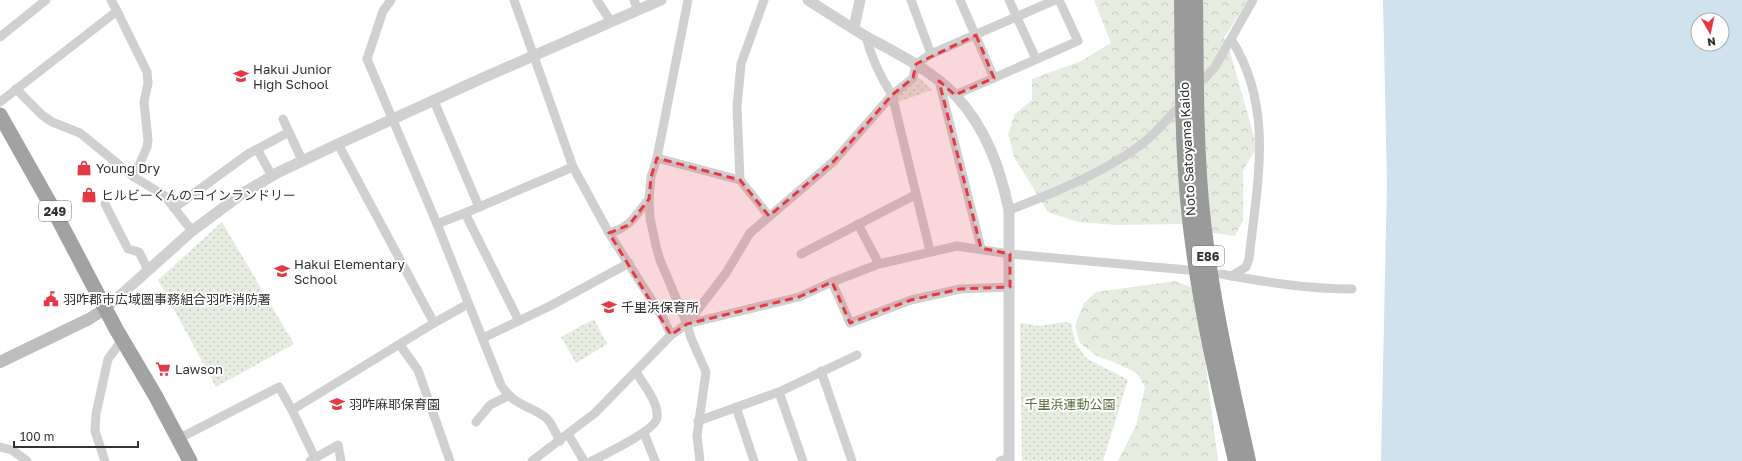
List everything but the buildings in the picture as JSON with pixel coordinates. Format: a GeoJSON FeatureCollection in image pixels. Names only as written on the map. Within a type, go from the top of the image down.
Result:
{"type":"FeatureCollection","features":[{"type":"Feature","properties":{"kind":"highway","name":"Noto Satoyama Kaido"},"geometry":{"type":"LineString","coordinates":[[1182,0],[1184,147],[1188,201],[1197,270],[1218,381],[1236,461]]}},
{"type":"Feature","properties":{"kind":"highway","name":"Noto Satoyama Kaido"},"geometry":{"type":"LineString","coordinates":[[1195,0],[1198,143],[1201,203],[1208,260],[1226,366],[1248,461]]}},
{"type":"Feature","properties":{"kind":"highway","name":"249"},"geometry":{"type":"LineString","coordinates":[[0,115],[67,233],[105,309],[190,461]]}},
{"type":"Feature","properties":{"kind":"main road"},"geometry":{"type":"LineString","coordinates":[[0,362],[89,319],[105,309]]}},
{"type":"Feature","properties":{"kind":"street"},"geometry":{"type":"LineString","coordinates":[[0,37],[46,0]]}},
{"type":"Feature","properties":{"kind":"street"},"geometry":{"type":"LineString","coordinates":[[111,0],[147,72],[148,83],[144,102],[148,140],[147,147],[134,177]]}},
{"type":"Feature","properties":{"kind":"street"},"geometry":{"type":"LineString","coordinates":[[391,0],[383,11],[367,59],[437,224],[501,385],[508,396],[521,405],[546,417],[560,441]]}},
{"type":"Feature","properties":{"kind":"street"},"geometry":{"type":"LineString","coordinates":[[514,0],[573,167],[610,233],[671,335]]}},
{"type":"Feature","properties":{"kind":"street"},"geometry":{"type":"LineString","coordinates":[[597,0],[611,22]]}},
{"type":"Feature","properties":{"kind":"street"},"geometry":{"type":"LineString","coordinates":[[105,309],[192,231],[243,193],[272,176],[302,160],[534,55],[611,22],[636,5],[661,0]]}},
{"type":"Feature","properties":{"kind":"street"},"geometry":{"type":"LineString","coordinates":[[688,0],[657,158],[651,177],[649,199],[650,218],[660,260],[706,372],[698,421],[697,436],[700,461]]}},
{"type":"Feature","properties":{"kind":"street"},"geometry":{"type":"LineString","coordinates":[[764,0],[741,64],[737,107],[740,180],[768,216]]}},
{"type":"Feature","properties":{"kind":"street"},"geometry":{"type":"LineString","coordinates":[[808,0],[866,36],[916,64],[939,81],[955,95],[981,130],[995,158],[1003,182],[1009,210],[1010,287],[1006,460]]}},
{"type":"Feature","properties":{"kind":"street"},"geometry":{"type":"LineString","coordinates":[[854,28],[860,0]]}},
{"type":"Feature","properties":{"kind":"street"},"geometry":{"type":"LineString","coordinates":[[911,0],[931,54]]}},
{"type":"Feature","properties":{"kind":"street"},"geometry":{"type":"LineString","coordinates":[[960,0],[994,78]]}},
{"type":"Feature","properties":{"kind":"street"},"geometry":{"type":"LineString","coordinates":[[1010,0],[1036,59]]}},
{"type":"Feature","properties":{"kind":"street"},"geometry":{"type":"LineString","coordinates":[[532,461],[595,413],[671,335],[687,324],[726,273],[750,233],[834,160],[892,95],[913,78],[916,64],[931,54],[1055,0]]}},
{"type":"Feature","properties":{"kind":"street"},"geometry":{"type":"LineString","coordinates":[[955,95],[1078,41],[1059,0]]}},
{"type":"Feature","properties":{"kind":"street"},"geometry":{"type":"LineString","coordinates":[[1204,79],[1215,67],[1254,0]]}},
{"type":"Feature","properties":{"kind":"street"},"geometry":{"type":"LineString","coordinates":[[0,102],[117,11]]}},
{"type":"Feature","properties":{"kind":"street"},"geometry":{"type":"LineString","coordinates":[[866,36],[881,78],[892,95],[915,195],[930,251]]}},
{"type":"Feature","properties":{"kind":"street"},"geometry":{"type":"LineString","coordinates":[[1231,39],[1240,52],[1256,101],[1259,121],[1260,147],[1249,259],[1246,267],[1231,276]]}},
{"type":"Feature","properties":{"kind":"street"},"geometry":{"type":"LineString","coordinates":[[939,81],[981,248]]}},
{"type":"Feature","properties":{"kind":"street"},"geometry":{"type":"LineString","coordinates":[[16,89],[42,115],[52,122],[80,133],[134,177],[165,196],[192,231]]}},
{"type":"Feature","properties":{"kind":"street"},"geometry":{"type":"LineString","coordinates":[[434,101],[479,207]]}},
{"type":"Feature","properties":{"kind":"street"},"geometry":{"type":"LineString","coordinates":[[1009,210],[1043,198],[1118,160],[1144,143],[1176,110]]}},
{"type":"Feature","properties":{"kind":"street"},"geometry":{"type":"LineString","coordinates":[[283,119],[302,160]]}},
{"type":"Feature","properties":{"kind":"street"},"geometry":{"type":"LineString","coordinates":[[174,208],[257,149],[289,132]]}},
{"type":"Feature","properties":{"kind":"street"},"geometry":{"type":"LineString","coordinates":[[338,144],[434,323]]}},
{"type":"Feature","properties":{"kind":"street"},"geometry":{"type":"LineString","coordinates":[[257,149],[272,176]]}},
{"type":"Feature","properties":{"kind":"street"},"geometry":{"type":"LineString","coordinates":[[657,158],[740,180]]}},
{"type":"Feature","properties":{"kind":"street"},"geometry":{"type":"LineString","coordinates":[[437,224],[573,167]]}},
{"type":"Feature","properties":{"kind":"street"},"geometry":{"type":"LineString","coordinates":[[801,254],[915,195]]}},
{"type":"Feature","properties":{"kind":"street"},"geometry":{"type":"LineString","coordinates":[[610,233],[622,229],[629,224],[649,199]]}},
{"type":"Feature","properties":{"kind":"street"},"geometry":{"type":"LineString","coordinates":[[105,204],[128,249],[139,252],[148,270]]}},
{"type":"Feature","properties":{"kind":"street"},"geometry":{"type":"LineString","coordinates":[[465,213],[519,322]]}},
{"type":"Feature","properties":{"kind":"street"},"geometry":{"type":"LineString","coordinates":[[858,224],[879,264]]}},
{"type":"Feature","properties":{"kind":"street"},"geometry":{"type":"LineString","coordinates":[[687,324],[799,297],[832,282],[879,264],[957,246],[981,248],[1010,254],[1188,270]]}},
{"type":"Feature","properties":{"kind":"street"},"geometry":{"type":"LineString","coordinates":[[483,338],[519,322],[629,263]]}},
{"type":"Feature","properties":{"kind":"street"},"geometry":{"type":"LineString","coordinates":[[1221,274],[1290,286],[1326,289],[1352,289]]}},
{"type":"Feature","properties":{"kind":"street"},"geometry":{"type":"LineString","coordinates":[[832,282],[850,323],[911,300],[960,290],[1010,287]]}},
{"type":"Feature","properties":{"kind":"street"},"geometry":{"type":"LineString","coordinates":[[292,410],[434,323],[468,304]]}},
{"type":"Feature","properties":{"kind":"street"},"geometry":{"type":"LineString","coordinates":[[105,461],[94,431],[96,414],[108,358],[122,340]]}},
{"type":"Feature","properties":{"kind":"street"},"geometry":{"type":"LineString","coordinates":[[400,345],[418,370],[450,461]]}},
{"type":"Feature","properties":{"kind":"street"},"geometry":{"type":"LineString","coordinates":[[698,421],[778,392],[857,355]]}},
{"type":"Feature","properties":{"kind":"street"},"geometry":{"type":"LineString","coordinates":[[821,371],[852,461]]}},
{"type":"Feature","properties":{"kind":"street"},"geometry":{"type":"LineString","coordinates":[[592,461],[644,433],[653,427],[658,419],[656,405],[636,372]]}},
{"type":"Feature","properties":{"kind":"street"},"geometry":{"type":"LineString","coordinates":[[178,439],[279,387],[292,410],[312,460],[338,445],[341,461]]}},
{"type":"Feature","properties":{"kind":"street"},"geometry":{"type":"LineString","coordinates":[[778,392],[803,461]]}},
{"type":"Feature","properties":{"kind":"street"},"geometry":{"type":"LineString","coordinates":[[476,422],[490,405],[508,396]]}},
{"type":"Feature","properties":{"kind":"street"},"geometry":{"type":"LineString","coordinates":[[736,407],[754,461]]}},
{"type":"Feature","properties":{"kind":"street"},"geometry":{"type":"LineString","coordinates":[[644,433],[655,461]]}},
{"type":"Feature","properties":{"kind":"street"},"geometry":{"type":"LineString","coordinates":[[568,434],[584,461]]}},
{"type":"Feature","properties":{"kind":"street"},"geometry":{"type":"LineString","coordinates":[[0,447],[12,450],[27,461]]}},
{"type":"Feature","properties":{"kind":"highlighted area"},"geometry":{"type":"Polygon","coordinates":[[[976,35],[994,78],[955,95],[939,81],[981,248],[1010,254],[1010,287],[960,289],[911,300],[850,323],[832,282],[799,297],[687,324],[671,335],[609,233],[629,225],[649,199],[651,177],[657,158],[740,180],[769,216],[834,161],[892,95],[913,78],[916,64],[976,35]]]}},
{"type":"Feature","properties":{"kind":"green space"},"geometry":{"type":"Polygon","coordinates":[[[1094,0],[1248,0],[1224,38],[1230,52],[1257,147],[1243,171],[1243,220],[1235,236],[1200,231],[1182,224],[1117,225],[1078,222],[1048,212],[1014,157],[1008,134],[1015,114],[1032,100],[1032,79],[1081,61],[1111,43],[1094,0]]]}},
{"type":"Feature","properties":{"kind":"green space"},"geometry":{"type":"Polygon","coordinates":[[[919,78],[932,90],[898,102],[896,97],[919,78]]]}},
{"type":"Feature","properties":{"kind":"green space"},"geometry":{"type":"Polygon","coordinates":[[[222,222],[294,344],[216,387],[158,280],[222,222]]]}},
{"type":"Feature","properties":{"kind":"green space"},"geometry":{"type":"Polygon","coordinates":[[[1175,281],[1196,289],[1218,461],[1118,461],[1137,423],[1145,387],[1137,373],[1097,356],[1080,343],[1075,326],[1084,303],[1096,292],[1175,281]]]}},
{"type":"Feature","properties":{"kind":"green space"},"geometry":{"type":"Polygon","coordinates":[[[594,319],[607,344],[576,363],[561,337],[594,319]]]}},
{"type":"Feature","properties":{"kind":"green space","name":"千里浜運動公園"},"geometry":{"type":"Polygon","coordinates":[[[1064,322],[1071,323],[1075,342],[1086,358],[1128,380],[1103,461],[1022,461],[1020,323],[1040,326],[1064,322]]]}},
{"type":"Feature","properties":{"kind":"water"},"geometry":{"type":"Polygon","coordinates":[[[1383,0],[1742,0],[1742,461],[1381,461],[1387,183],[1383,0]]]}},
{"type":"Feature","properties":{"kind":"place","name":"Hakui Junior High School"},"geometry":{"type":"Point","coordinates":[241,76]}},
{"type":"Feature","properties":{"kind":"place","name":"Young Dry"},"geometry":{"type":"Point","coordinates":[84,168]}},
{"type":"Feature","properties":{"kind":"place","name":"ヒルビーくんのコインランドリー"},"geometry":{"type":"Point","coordinates":[89,195]}},
{"type":"Feature","properties":{"kind":"place","name":"Hakui Elementary School"},"geometry":{"type":"Point","coordinates":[282,271]}},
{"type":"Feature","properties":{"kind":"place","name":"羽咋郡市広域圏事務組合羽咋消防署"},"geometry":{"type":"Point","coordinates":[51,299]}},
{"type":"Feature","properties":{"kind":"place","name":"千里浜保育所"},"geometry":{"type":"Point","coordinates":[609,307]}},
{"type":"Feature","properties":{"kind":"place","name":"Lawson"},"geometry":{"type":"Point","coordinates":[163,369]}},
{"type":"Feature","properties":{"kind":"place","name":"羽咋麻耶保育園"},"geometry":{"type":"Point","coordinates":[337,404]}}]}
